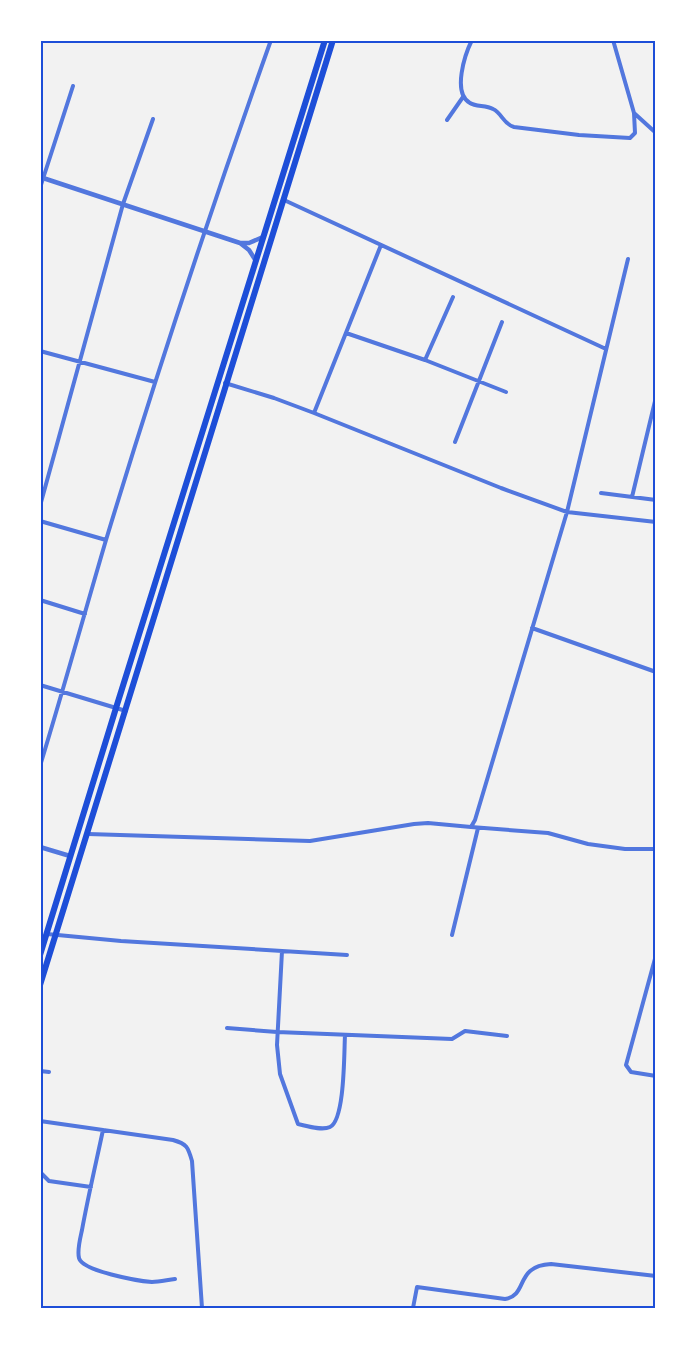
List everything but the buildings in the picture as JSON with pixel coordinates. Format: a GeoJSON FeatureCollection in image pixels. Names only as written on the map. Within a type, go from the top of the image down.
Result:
{"type":"FeatureCollection","features":[{"type":"Feature","properties":{"kind":"highway"},"geometry":{"type":"LineString","coordinates":[[40,955],[325,40]]}},
{"type":"Feature","properties":{"kind":"highway"},"geometry":{"type":"LineString","coordinates":[[40,985],[333,40]]}},
{"type":"Feature","properties":{"kind":"street"},"geometry":{"type":"LineString","coordinates":[[40,766],[155,382],[204,231],[271,40]]}},
{"type":"Feature","properties":{"kind":"street"},"geometry":{"type":"LineString","coordinates":[[472,40],[466,53],[461,77],[461,91],[470,104],[493,109],[510,126],[579,135],[630,138],[635,133],[634,113],[613,40]]}},
{"type":"Feature","properties":{"kind":"street"},"geometry":{"type":"LineString","coordinates":[[40,188],[73,86]]}},
{"type":"Feature","properties":{"kind":"street"},"geometry":{"type":"LineString","coordinates":[[447,120],[463,96]]}},
{"type":"Feature","properties":{"kind":"street"},"geometry":{"type":"LineString","coordinates":[[634,113],[656,133]]}},
{"type":"Feature","properties":{"kind":"street"},"geometry":{"type":"LineString","coordinates":[[40,506],[123,204],[153,119]]}},
{"type":"Feature","properties":{"kind":"street"},"geometry":{"type":"LineString","coordinates":[[42,178],[240,243],[249,243],[265,235]]}},
{"type":"Feature","properties":{"kind":"street"},"geometry":{"type":"LineString","coordinates":[[284,200],[606,349]]}},
{"type":"Feature","properties":{"kind":"street"},"geometry":{"type":"LineString","coordinates":[[240,243],[249,250],[256,262]]}},
{"type":"Feature","properties":{"kind":"street"},"geometry":{"type":"LineString","coordinates":[[314,413],[381,245]]}},
{"type":"Feature","properties":{"kind":"street"},"geometry":{"type":"LineString","coordinates":[[471,826],[475,820],[567,512],[628,259]]}},
{"type":"Feature","properties":{"kind":"street"},"geometry":{"type":"LineString","coordinates":[[424,360],[453,297]]}},
{"type":"Feature","properties":{"kind":"street"},"geometry":{"type":"LineString","coordinates":[[455,442],[502,322]]}},
{"type":"Feature","properties":{"kind":"street"},"geometry":{"type":"LineString","coordinates":[[346,333],[506,392]]}},
{"type":"Feature","properties":{"kind":"street"},"geometry":{"type":"LineString","coordinates":[[40,351],[155,382]]}},
{"type":"Feature","properties":{"kind":"street"},"geometry":{"type":"LineString","coordinates":[[219,381],[314,413],[567,512],[656,522]]}},
{"type":"Feature","properties":{"kind":"street"},"geometry":{"type":"LineString","coordinates":[[632,497],[656,397]]}},
{"type":"Feature","properties":{"kind":"street"},"geometry":{"type":"LineString","coordinates":[[601,493],[656,500]]}},
{"type":"Feature","properties":{"kind":"street"},"geometry":{"type":"LineString","coordinates":[[40,521],[106,540]]}},
{"type":"Feature","properties":{"kind":"street"},"geometry":{"type":"LineString","coordinates":[[40,600],[85,614]]}},
{"type":"Feature","properties":{"kind":"street"},"geometry":{"type":"LineString","coordinates":[[532,628],[656,672]]}},
{"type":"Feature","properties":{"kind":"street"},"geometry":{"type":"LineString","coordinates":[[40,685],[126,711]]}},
{"type":"Feature","properties":{"kind":"street"},"geometry":{"type":"LineString","coordinates":[[88,834],[310,842],[428,823],[548,833],[588,844],[625,849],[656,849]]}},
{"type":"Feature","properties":{"kind":"street"},"geometry":{"type":"LineString","coordinates":[[452,935],[478,828]]}},
{"type":"Feature","properties":{"kind":"street"},"geometry":{"type":"LineString","coordinates":[[40,847],[70,856]]}},
{"type":"Feature","properties":{"kind":"street"},"geometry":{"type":"LineString","coordinates":[[47,934],[121,942],[347,955]]}},
{"type":"Feature","properties":{"kind":"street"},"geometry":{"type":"LineString","coordinates":[[282,951],[277,1045],[280,1074],[298,1124],[328,1128],[335,1123],[340,1113],[345,1035]]}},
{"type":"Feature","properties":{"kind":"street"},"geometry":{"type":"LineString","coordinates":[[656,955],[626,1065],[631,1072],[656,1076]]}},
{"type":"Feature","properties":{"kind":"street"},"geometry":{"type":"LineString","coordinates":[[227,1028],[452,1039],[465,1031],[507,1036]]}},
{"type":"Feature","properties":{"kind":"street"},"geometry":{"type":"LineString","coordinates":[[40,1071],[49,1072]]}},
{"type":"Feature","properties":{"kind":"street"},"geometry":{"type":"LineString","coordinates":[[40,1121],[183,1143],[192,1161],[202,1308]]}},
{"type":"Feature","properties":{"kind":"street"},"geometry":{"type":"LineString","coordinates":[[103,1130],[79,1245],[81,1263],[92,1269],[153,1282],[175,1279]]}},
{"type":"Feature","properties":{"kind":"street"},"geometry":{"type":"LineString","coordinates":[[40,1172],[49,1181],[91,1187]]}},
{"type":"Feature","properties":{"kind":"street"},"geometry":{"type":"LineString","coordinates":[[413,1308],[417,1287],[505,1299],[513,1298],[519,1292],[530,1271],[539,1265],[551,1264],[656,1276]]}}]}
